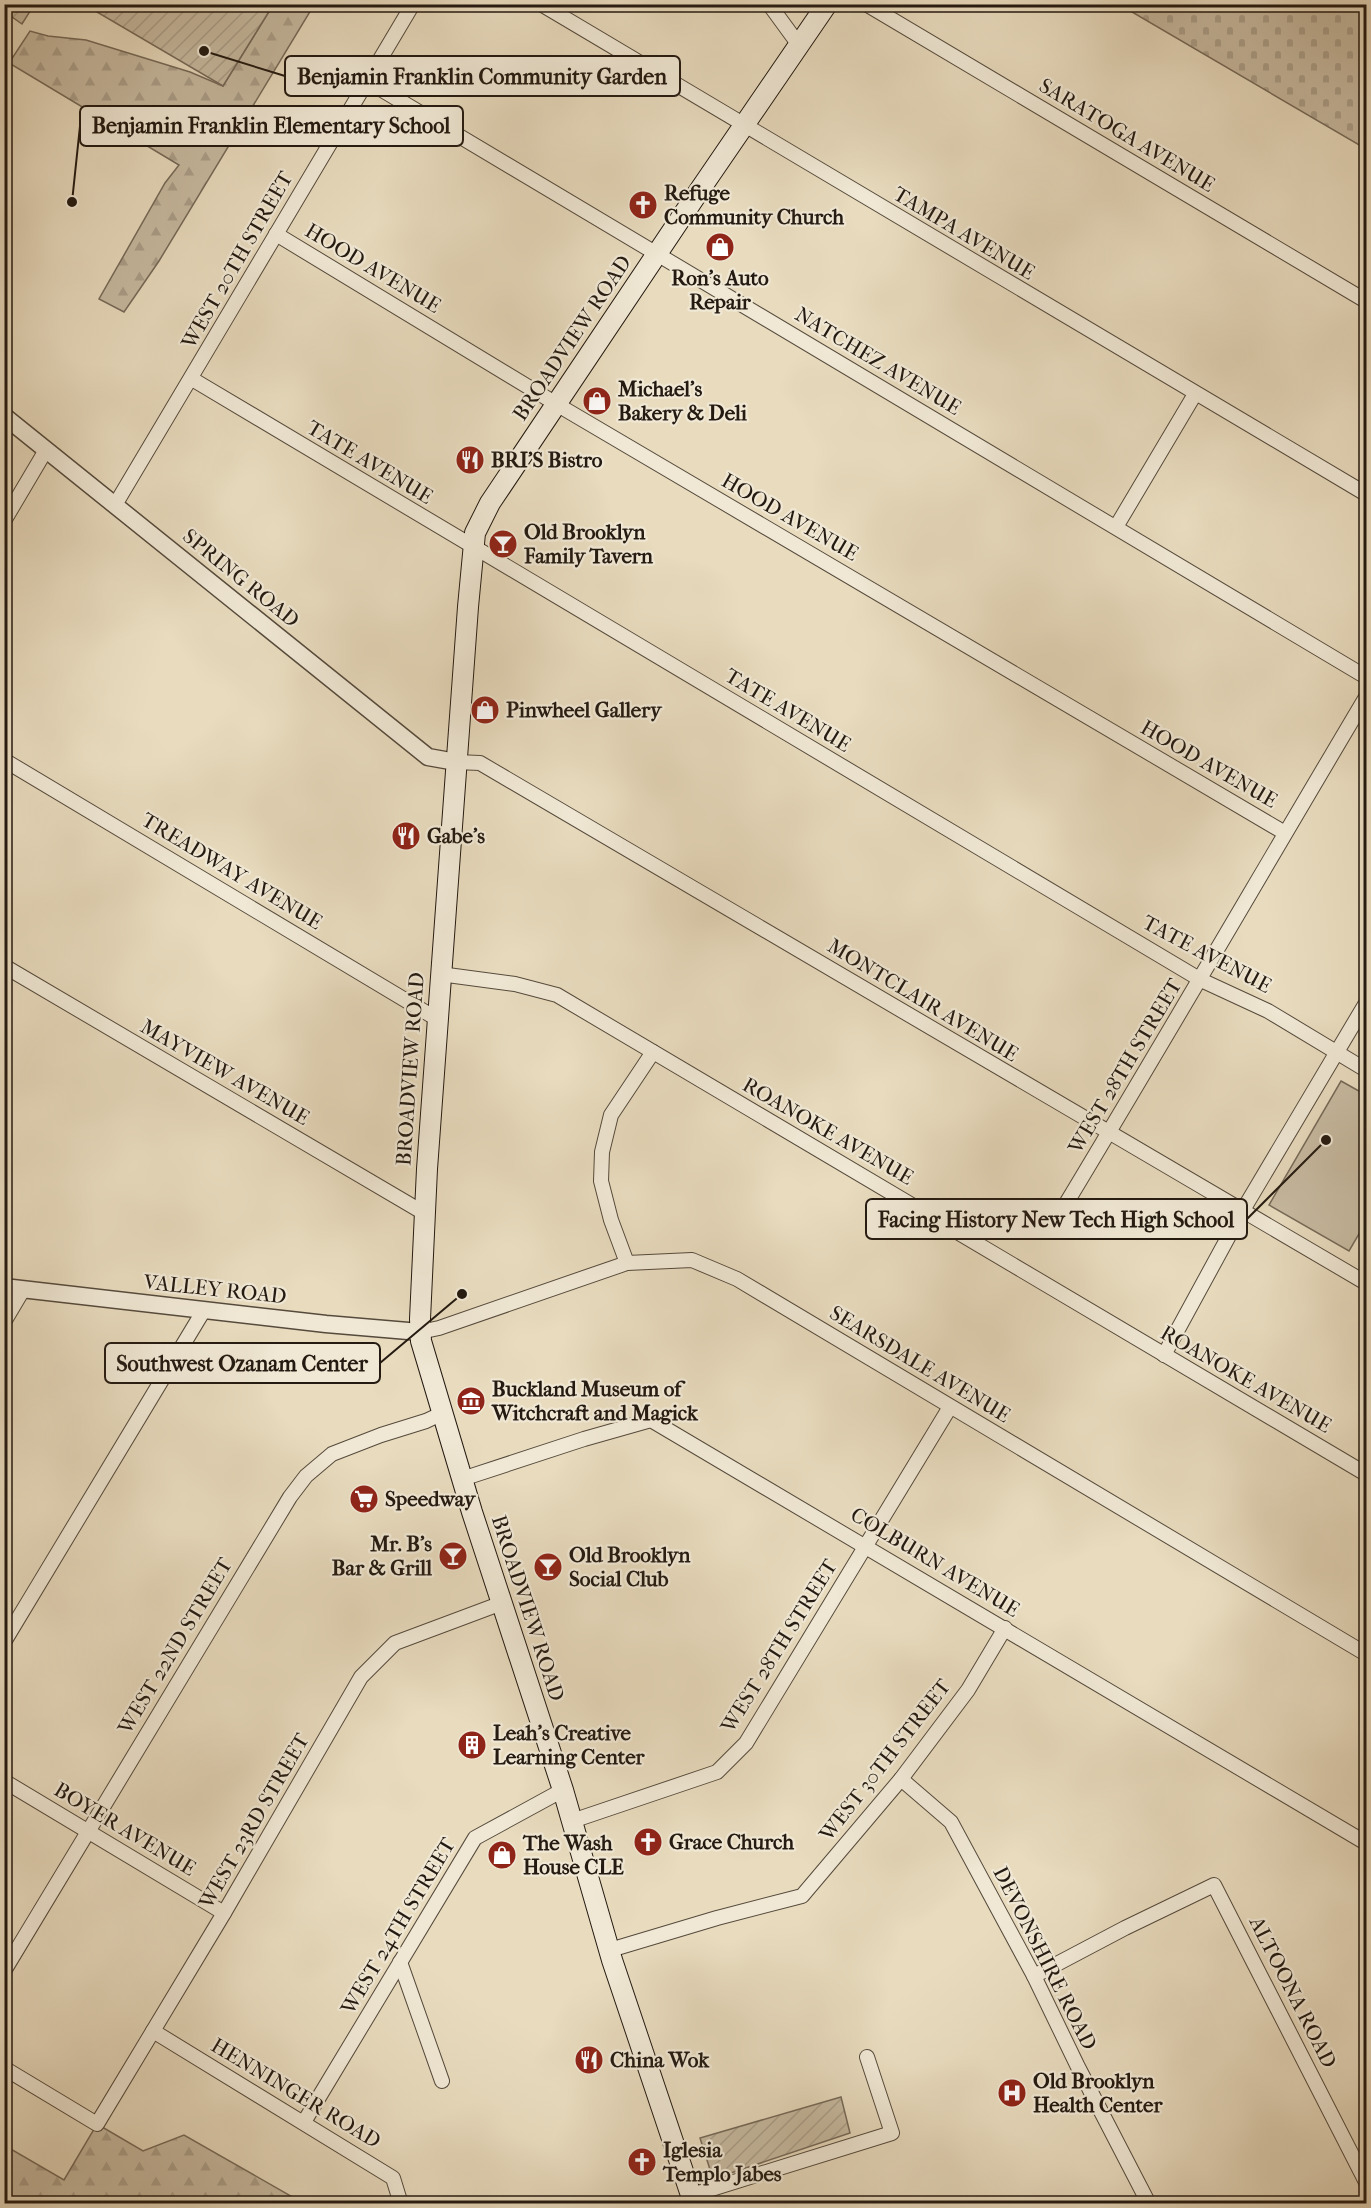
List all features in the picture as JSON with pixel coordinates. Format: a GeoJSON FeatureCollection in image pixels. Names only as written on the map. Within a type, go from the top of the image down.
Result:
{"type":"FeatureCollection","features":[{"type":"Feature","properties":{"kind":"main road","name":"BROADVIEW ROAD"},"geometry":{"type":"LineString","coordinates":[[693,2199],[610,1950],[563,1790],[423,1352],[420,1332],[424,1213],[472,547],[478,523],[656,254],[827,4]]}},
{"type":"Feature","properties":{"kind":"street","name":"WEST 20TH STREET"},"geometry":{"type":"LineString","coordinates":[[115,506],[413,4]]}},
{"type":"Feature","properties":{"kind":"street","name":"TAMPA AVENUE"},"geometry":{"type":"LineString","coordinates":[[541,4],[1366,494]]}},
{"type":"Feature","properties":{"kind":"street"},"geometry":{"type":"LineString","coordinates":[[769,4],[799,45]]}},
{"type":"Feature","properties":{"kind":"street","name":"SARATOGA AVENUE"},"geometry":{"type":"LineString","coordinates":[[866,4],[1366,301]]}},
{"type":"Feature","properties":{"kind":"street","name":"NATCHEZ AVENUE"},"geometry":{"type":"LineString","coordinates":[[367,81],[1366,677]]}},
{"type":"Feature","properties":{"kind":"street","name":"HOOD AVENUE"},"geometry":{"type":"LineString","coordinates":[[276,234],[556,404],[1285,833]]}},
{"type":"Feature","properties":{"kind":"street","name":"TATE AVENUE"},"geometry":{"type":"LineString","coordinates":[[192,379],[1201,980],[1268,1011],[1366,1070]]}},
{"type":"Feature","properties":{"kind":"street"},"geometry":{"type":"LineString","coordinates":[[1116,527],[1196,394]]}},
{"type":"Feature","properties":{"kind":"street","name":"SPRING ROAD"},"geometry":{"type":"LineString","coordinates":[[4,416],[428,758],[456,762]]}},
{"type":"Feature","properties":{"kind":"street"},"geometry":{"type":"LineString","coordinates":[[4,521],[46,450]]}},
{"type":"Feature","properties":{"kind":"street","name":"WEST 28TH STREET"},"geometry":{"type":"LineString","coordinates":[[1064,1207],[1201,980],[1366,698]]}},
{"type":"Feature","properties":{"kind":"street","name":"TREADWAY AVENUE"},"geometry":{"type":"LineString","coordinates":[[4,760],[437,1019]]}},
{"type":"Feature","properties":{"kind":"street","name":"MONTCLAIR AVENUE"},"geometry":{"type":"LineString","coordinates":[[456,762],[480,763],[1366,1283]]}},
{"type":"Feature","properties":{"kind":"street","name":"MAYVIEW AVENUE"},"geometry":{"type":"LineString","coordinates":[[4,966],[424,1213]]}},
{"type":"Feature","properties":{"kind":"street","name":"ROANOKE AVENUE"},"geometry":{"type":"LineString","coordinates":[[440,974],[515,984],[557,995],[1366,1474]]}},
{"type":"Feature","properties":{"kind":"street"},"geometry":{"type":"LineString","coordinates":[[1164,1355],[1243,1210],[1366,1003]]}},
{"type":"Feature","properties":{"kind":"street"},"geometry":{"type":"LineString","coordinates":[[627,1263],[611,1220],[601,1181],[602,1152],[611,1115],[653,1052]]}},
{"type":"Feature","properties":{"kind":"street","name":"SEARSDALE AVENUE"},"geometry":{"type":"LineString","coordinates":[[420,1332],[439,1328],[627,1263],[692,1260],[737,1279],[1366,1654]]}},
{"type":"Feature","properties":{"kind":"street","name":"VALLEY ROAD"},"geometry":{"type":"LineString","coordinates":[[4,1287],[402,1332],[420,1332]]}},
{"type":"Feature","properties":{"kind":"street"},"geometry":{"type":"LineString","coordinates":[[4,1322],[23,1290]]}},
{"type":"Feature","properties":{"kind":"street"},"geometry":{"type":"LineString","coordinates":[[4,1642],[204,1310]]}},
{"type":"Feature","properties":{"kind":"street","name":"WEST 28TH STREET"},"geometry":{"type":"LineString","coordinates":[[572,1821],[717,1772],[730,1761],[746,1743],[950,1407]]}},
{"type":"Feature","properties":{"kind":"street","name":"WEST 22ND STREET"},"geometry":{"type":"LineString","coordinates":[[4,1971],[290,1497],[306,1476],[332,1454],[443,1413]]}},
{"type":"Feature","properties":{"kind":"street","name":"COLBURN AVENUE"},"geometry":{"type":"LineString","coordinates":[[462,1479],[584,1439],[651,1420],[866,1545],[1366,1843]]}},
{"type":"Feature","properties":{"kind":"street","name":"WEST 23RD STREET"},"geometry":{"type":"LineString","coordinates":[[4,2068],[97,2124],[362,1677],[395,1643],[502,1603]]}},
{"type":"Feature","properties":{"kind":"street","name":"WEST 30TH STREET"},"geometry":{"type":"LineString","coordinates":[[610,1950],[717,1918],[802,1896],[901,1779],[968,1690],[1005,1628]]}},
{"type":"Feature","properties":{"kind":"street","name":"DEVONSHIRE ROAD"},"geometry":{"type":"LineString","coordinates":[[901,1779],[951,1822],[1034,1977],[1149,2204]]}},
{"type":"Feature","properties":{"kind":"street","name":"BOYER AVENUE"},"geometry":{"type":"LineString","coordinates":[[4,1781],[224,1913]]}},
{"type":"Feature","properties":{"kind":"street","name":"WEST 24TH STREET"},"geometry":{"type":"LineString","coordinates":[[304,2122],[475,1838],[563,1790]]}},
{"type":"Feature","properties":{"kind":"street","name":"ALTOONA ROAD"},"geometry":{"type":"LineString","coordinates":[[1034,1977],[1125,1928],[1214,1885],[1366,2182]]}},
{"type":"Feature","properties":{"kind":"street"},"geometry":{"type":"LineString","coordinates":[[400,1962],[442,2081]]}},
{"type":"Feature","properties":{"kind":"street","name":"HENNINGER ROAD"},"geometry":{"type":"LineString","coordinates":[[153,2031],[393,2178],[401,2204]]}},
{"type":"Feature","properties":{"kind":"street"},"geometry":{"type":"LineString","coordinates":[[693,2199],[892,2133],[867,2057]]}},
{"type":"Feature","properties":{"kind":"green space"},"geometry":{"type":"Polygon","coordinates":[[[4,5],[34,5],[22,24],[5,12],[4,5]]]}},
{"type":"Feature","properties":{"kind":"green space"},"geometry":{"type":"Polygon","coordinates":[[[85,5],[273,5],[223,86],[85,5]]]}},
{"type":"Feature","properties":{"kind":"green space"},"geometry":{"type":"Polygon","coordinates":[[[273,5],[314,5],[159,261],[124,312],[99,299],[165,183],[179,165],[9,63],[30,31],[48,36],[86,40],[190,72],[223,86],[273,5]]]}},
{"type":"Feature","properties":{"kind":"green space"},"geometry":{"type":"Polygon","coordinates":[[[1120,5],[1366,5],[1366,149],[1120,5]]]}},
{"type":"Feature","properties":{"kind":"green space"},"geometry":{"type":"Polygon","coordinates":[[[1341,1081],[1366,1095],[1366,1222],[1349,1251],[1269,1205],[1341,1081]]]}},
{"type":"Feature","properties":{"kind":"green space"},"geometry":{"type":"Polygon","coordinates":[[[841,2097],[850,2133],[713,2179],[700,2138],[841,2097]]]}},
{"type":"Feature","properties":{"kind":"green space"},"geometry":{"type":"Polygon","coordinates":[[[97,2124],[143,2151],[184,2135],[303,2203],[5,2203],[4,2145],[64,2180],[97,2124]]]}},
{"type":"Feature","properties":{"kind":"place","name":"Benjamin Franklin Community Garden"},"geometry":{"type":"Point","coordinates":[204,51]}},
{"type":"Feature","properties":{"kind":"place","name":"Benjamin Franklin Elementary School"},"geometry":{"type":"Point","coordinates":[72,202]}},
{"type":"Feature","properties":{"kind":"place","name":"Refuge Community Church"},"geometry":{"type":"Point","coordinates":[643,205]}},
{"type":"Feature","properties":{"kind":"place","name":"Ron's Auto Repair"},"geometry":{"type":"Point","coordinates":[720,247]}},
{"type":"Feature","properties":{"kind":"place","name":"Michael's Bakery & Deli"},"geometry":{"type":"Point","coordinates":[597,401]}},
{"type":"Feature","properties":{"kind":"place","name":"BRI'S Bistro"},"geometry":{"type":"Point","coordinates":[470,460]}},
{"type":"Feature","properties":{"kind":"place","name":"Old Brooklyn Family Tavern"},"geometry":{"type":"Point","coordinates":[503,544]}},
{"type":"Feature","properties":{"kind":"place","name":"Pinwheel Gallery"},"geometry":{"type":"Point","coordinates":[485,710]}},
{"type":"Feature","properties":{"kind":"place","name":"Gabe's"},"geometry":{"type":"Point","coordinates":[406,836]}},
{"type":"Feature","properties":{"kind":"place","name":"Facing History New Tech High School"},"geometry":{"type":"Point","coordinates":[1326,1140]}},
{"type":"Feature","properties":{"kind":"place","name":"Southwest Ozanam Center"},"geometry":{"type":"Point","coordinates":[462,1294]}},
{"type":"Feature","properties":{"kind":"place","name":"Buckland Museum of Witchcraft and Magick"},"geometry":{"type":"Point","coordinates":[471,1401]}},
{"type":"Feature","properties":{"kind":"place","name":"Speedway"},"geometry":{"type":"Point","coordinates":[364,1499]}},
{"type":"Feature","properties":{"kind":"place","name":"Mr. B's Bar & Grill"},"geometry":{"type":"Point","coordinates":[453,1556]}},
{"type":"Feature","properties":{"kind":"place","name":"Old Brooklyn Social Club"},"geometry":{"type":"Point","coordinates":[548,1567]}},
{"type":"Feature","properties":{"kind":"place","name":"Leah's Creative Learning Center"},"geometry":{"type":"Point","coordinates":[472,1745]}},
{"type":"Feature","properties":{"kind":"place","name":"Grace Church"},"geometry":{"type":"Point","coordinates":[648,1842]}},
{"type":"Feature","properties":{"kind":"place","name":"The Wash House CLE"},"geometry":{"type":"Point","coordinates":[502,1855]}},
{"type":"Feature","properties":{"kind":"place","name":"China Wok"},"geometry":{"type":"Point","coordinates":[589,2060]}},
{"type":"Feature","properties":{"kind":"place","name":"Old Brooklyn Health Center"},"geometry":{"type":"Point","coordinates":[1012,2093]}},
{"type":"Feature","properties":{"kind":"place","name":"Iglesia Templo Jabes"},"geometry":{"type":"Point","coordinates":[642,2162]}}]}
